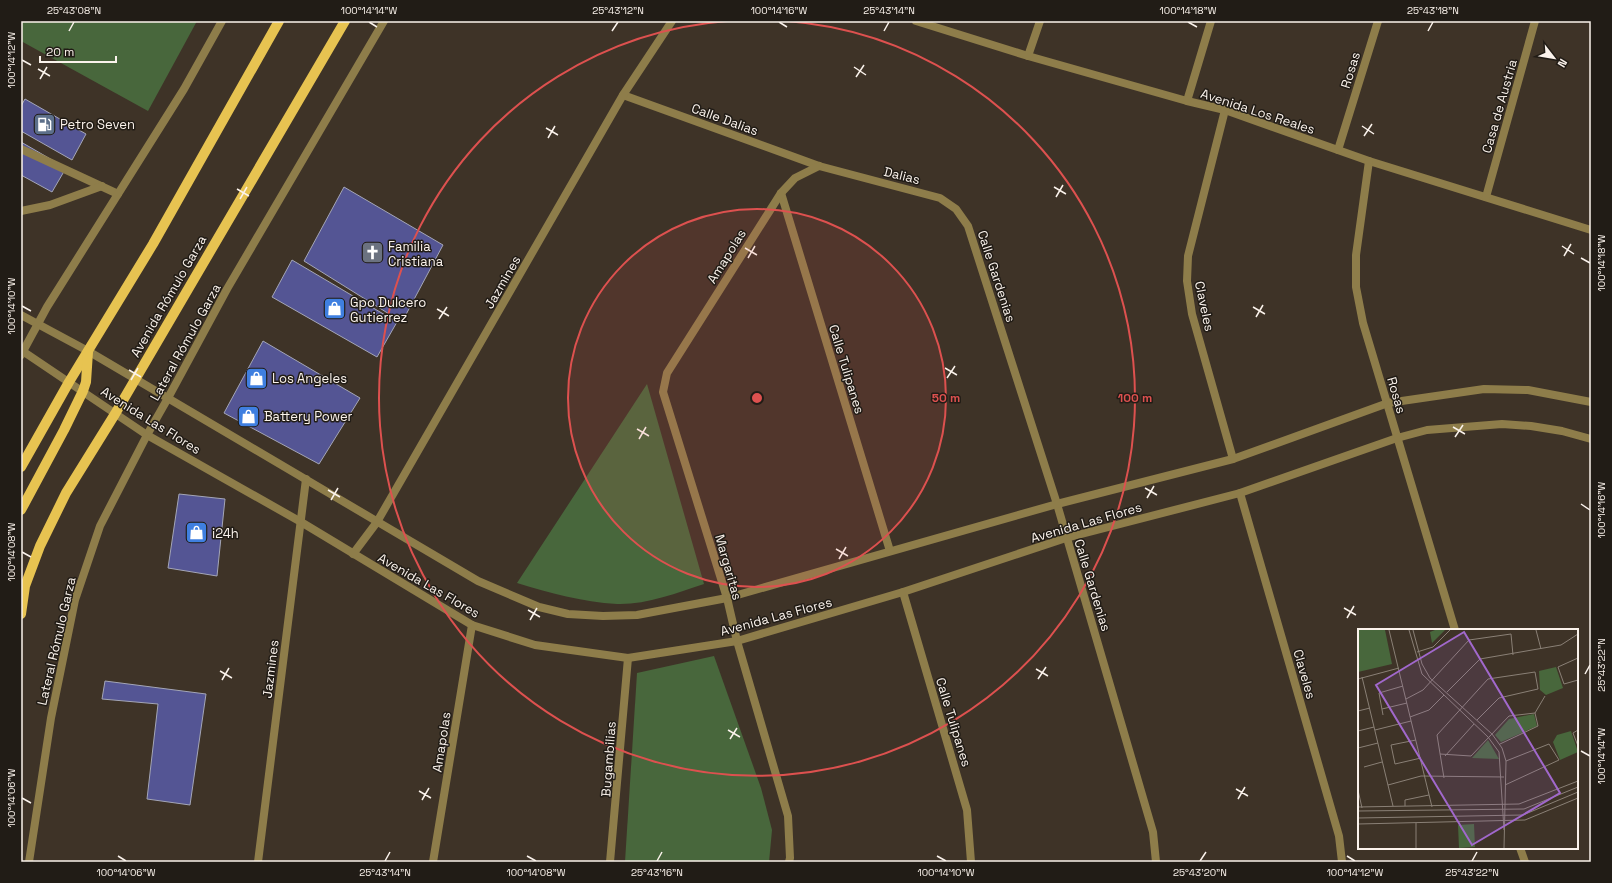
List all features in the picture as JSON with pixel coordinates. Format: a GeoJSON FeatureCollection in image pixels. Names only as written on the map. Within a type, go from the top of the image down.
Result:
{"type":"FeatureCollection","features":[{"type":"Feature","properties":{"kind":"main road"},"geometry":{"type":"LineString","coordinates":[[21,467],[69,382],[153,244],[279,21]]}},
{"type":"Feature","properties":{"kind":"main road","name":"Avenida Rómulo Garza"},"geometry":{"type":"LineString","coordinates":[[21,614],[25,586],[40,546],[59,506],[115,414],[345,21]]}},
{"type":"Feature","properties":{"kind":"main road"},"geometry":{"type":"LineString","coordinates":[[21,510],[83,391],[86,382],[88,351]]}},
{"type":"Feature","properties":{"kind":"main road"},"geometry":{"type":"LineString","coordinates":[[21,573],[25,586]]}},
{"type":"Feature","properties":{"kind":"street"},"geometry":{"type":"LineString","coordinates":[[22,352],[47,307],[184,89],[222,21]]}},
{"type":"Feature","properties":{"kind":"street","name":"Lateral Rómulo Garza"},"geometry":{"type":"LineString","coordinates":[[29,862],[51,718],[75,600],[100,526],[147,434],[227,289],[384,21]]}},
{"type":"Feature","properties":{"kind":"street","name":"Jazmines"},"geometry":{"type":"LineString","coordinates":[[352,554],[377,522],[623,95],[672,21]]}},
{"type":"Feature","properties":{"kind":"street","name":"Avenida Los Reales"},"geometry":{"type":"LineString","coordinates":[[916,21],[1028,56],[1187,101],[1225,110],[1369,161],[1591,230]]}},
{"type":"Feature","properties":{"kind":"street"},"geometry":{"type":"LineString","coordinates":[[1028,56],[1040,21]]}},
{"type":"Feature","properties":{"kind":"street"},"geometry":{"type":"LineString","coordinates":[[1187,101],[1211,21]]}},
{"type":"Feature","properties":{"kind":"street","name":"Rosas"},"geometry":{"type":"LineString","coordinates":[[1338,150],[1378,21]]}},
{"type":"Feature","properties":{"kind":"street","name":"Casa de Austria"},"geometry":{"type":"LineString","coordinates":[[1486,197],[1535,21]]}},
{"type":"Feature","properties":{"kind":"street","name":"Calle Dalias"},"geometry":{"type":"LineString","coordinates":[[623,95],[819,166]]}},
{"type":"Feature","properties":{"kind":"street","name":"Claveles"},"geometry":{"type":"LineString","coordinates":[[1225,110],[1188,256],[1186,281],[1192,314],[1233,459]]}},
{"type":"Feature","properties":{"kind":"street"},"geometry":{"type":"LineString","coordinates":[[21,149],[118,194]]}},
{"type":"Feature","properties":{"kind":"street","name":"Rosas"},"geometry":{"type":"LineString","coordinates":[[1369,161],[1356,255],[1356,287],[1363,323],[1455,629]]}},
{"type":"Feature","properties":{"kind":"street","name":"Amapolas"},"geometry":{"type":"LineString","coordinates":[[667,372],[781,193],[795,178],[819,166]]}},
{"type":"Feature","properties":{"kind":"street","name":"Dalias"},"geometry":{"type":"LineString","coordinates":[[819,166],[940,198],[956,209],[968,226]]}},
{"type":"Feature","properties":{"kind":"street"},"geometry":{"type":"LineString","coordinates":[[21,211],[50,205],[102,186]]}},
{"type":"Feature","properties":{"kind":"street","name":"Calle Tulipanes"},"geometry":{"type":"LineString","coordinates":[[781,193],[890,551]]}},
{"type":"Feature","properties":{"kind":"street","name":"Calle Gardenias"},"geometry":{"type":"LineString","coordinates":[[968,226],[1057,504],[1153,832],[1156,862]]}},
{"type":"Feature","properties":{"kind":"street","name":"Avenida Las Flores"},"geometry":{"type":"LineString","coordinates":[[21,315],[88,351],[478,581],[539,607],[568,614],[603,616],[637,615],[727,598],[1057,504],[1233,459],[1388,403],[1484,389],[1528,390],[1591,402]]}},
{"type":"Feature","properties":{"kind":"street","name":"Avenida Las Flores"},"geometry":{"type":"LineString","coordinates":[[22,352],[147,434],[301,522],[472,625],[536,645],[628,658],[736,641],[902,592],[1066,538],[1240,493],[1397,438],[1427,430],[1502,424],[1554,429],[1591,438]]}},
{"type":"Feature","properties":{"kind":"street","name":"Margaritas"},"geometry":{"type":"LineString","coordinates":[[667,372],[663,392],[727,598],[736,641],[788,816],[789,862]]}},
{"type":"Feature","properties":{"kind":"street","name":"Jazmines"},"geometry":{"type":"LineString","coordinates":[[258,862],[306,479]]}},
{"type":"Feature","properties":{"kind":"street","name":"Claveles"},"geometry":{"type":"LineString","coordinates":[[1240,493],[1339,836],[1342,862]]}},
{"type":"Feature","properties":{"kind":"street","name":"Calle Tulipanes"},"geometry":{"type":"LineString","coordinates":[[902,592],[965,804],[971,862]]}},
{"type":"Feature","properties":{"kind":"street","name":"Amapolas"},"geometry":{"type":"LineString","coordinates":[[433,862],[472,625]]}},
{"type":"Feature","properties":{"kind":"street","name":"Bugambilias"},"geometry":{"type":"LineString","coordinates":[[610,862],[628,658]]}},
{"type":"Feature","properties":{"kind":"street"},"geometry":{"type":"LineString","coordinates":[[1520,849],[1525,862]]}},
{"type":"Feature","properties":{"kind":"green space"},"geometry":{"type":"Polygon","coordinates":[[[21,21],[197,21],[148,111],[21,41],[21,21]]]}},
{"type":"Feature","properties":{"kind":"green space"},"geometry":{"type":"Polygon","coordinates":[[[647,384],[704,584],[672,595],[639,603],[617,604],[554,594],[517,583],[647,384]]]}},
{"type":"Feature","properties":{"kind":"green space"},"geometry":{"type":"Polygon","coordinates":[[[714,656],[761,788],[772,830],[769,862],[625,862],[637,673],[714,656]]]}},
{"type":"Feature","properties":{"kind":"building","name":"Petro Seven"},"geometry":{"type":"Polygon","coordinates":[[[25,99],[86,134],[72,160],[21,131],[21,106],[25,99]]]}},
{"type":"Feature","properties":{"kind":"building","name":"Petro Seven"},"geometry":{"type":"Polygon","coordinates":[[[21,142],[66,168],[52,192],[21,175],[21,142]]]}},
{"type":"Feature","properties":{"kind":"building","name":"Familia Cristiana"},"geometry":{"type":"Polygon","coordinates":[[[344,187],[443,245],[402,322],[304,261],[344,187]]]}},
{"type":"Feature","properties":{"kind":"building","name":"Gpo Dulcero Gutierrez"},"geometry":{"type":"Polygon","coordinates":[[[292,260],[397,322],[377,357],[272,297],[292,260]]]}},
{"type":"Feature","properties":{"kind":"building"},"geometry":{"type":"Polygon","coordinates":[[[263,341],[360,398],[319,464],[224,413],[263,341]]]}},
{"type":"Feature","properties":{"kind":"building","name":"i24h"},"geometry":{"type":"Polygon","coordinates":[[[179,494],[225,499],[217,576],[168,568],[179,494]]]}},
{"type":"Feature","properties":{"kind":"building"},"geometry":{"type":"Polygon","coordinates":[[[105,681],[206,694],[190,805],[147,799],[158,704],[102,699],[105,681]]]}},
{"type":"Feature","properties":{"kind":"place","name":"Petro Seven"},"geometry":{"type":"Point","coordinates":[44,124]}},
{"type":"Feature","properties":{"kind":"place","name":"Familia Cristiana"},"geometry":{"type":"Point","coordinates":[373,253]}},
{"type":"Feature","properties":{"kind":"place","name":"Gpo Dulcero Gutierrez"},"geometry":{"type":"Point","coordinates":[335,309]}},
{"type":"Feature","properties":{"kind":"place","name":"Los Angeles"},"geometry":{"type":"Point","coordinates":[257,378]}},
{"type":"Feature","properties":{"kind":"place","name":"Battery Power"},"geometry":{"type":"Point","coordinates":[249,416]}},
{"type":"Feature","properties":{"kind":"place","name":"i24h"},"geometry":{"type":"Point","coordinates":[197,533]}}]}
